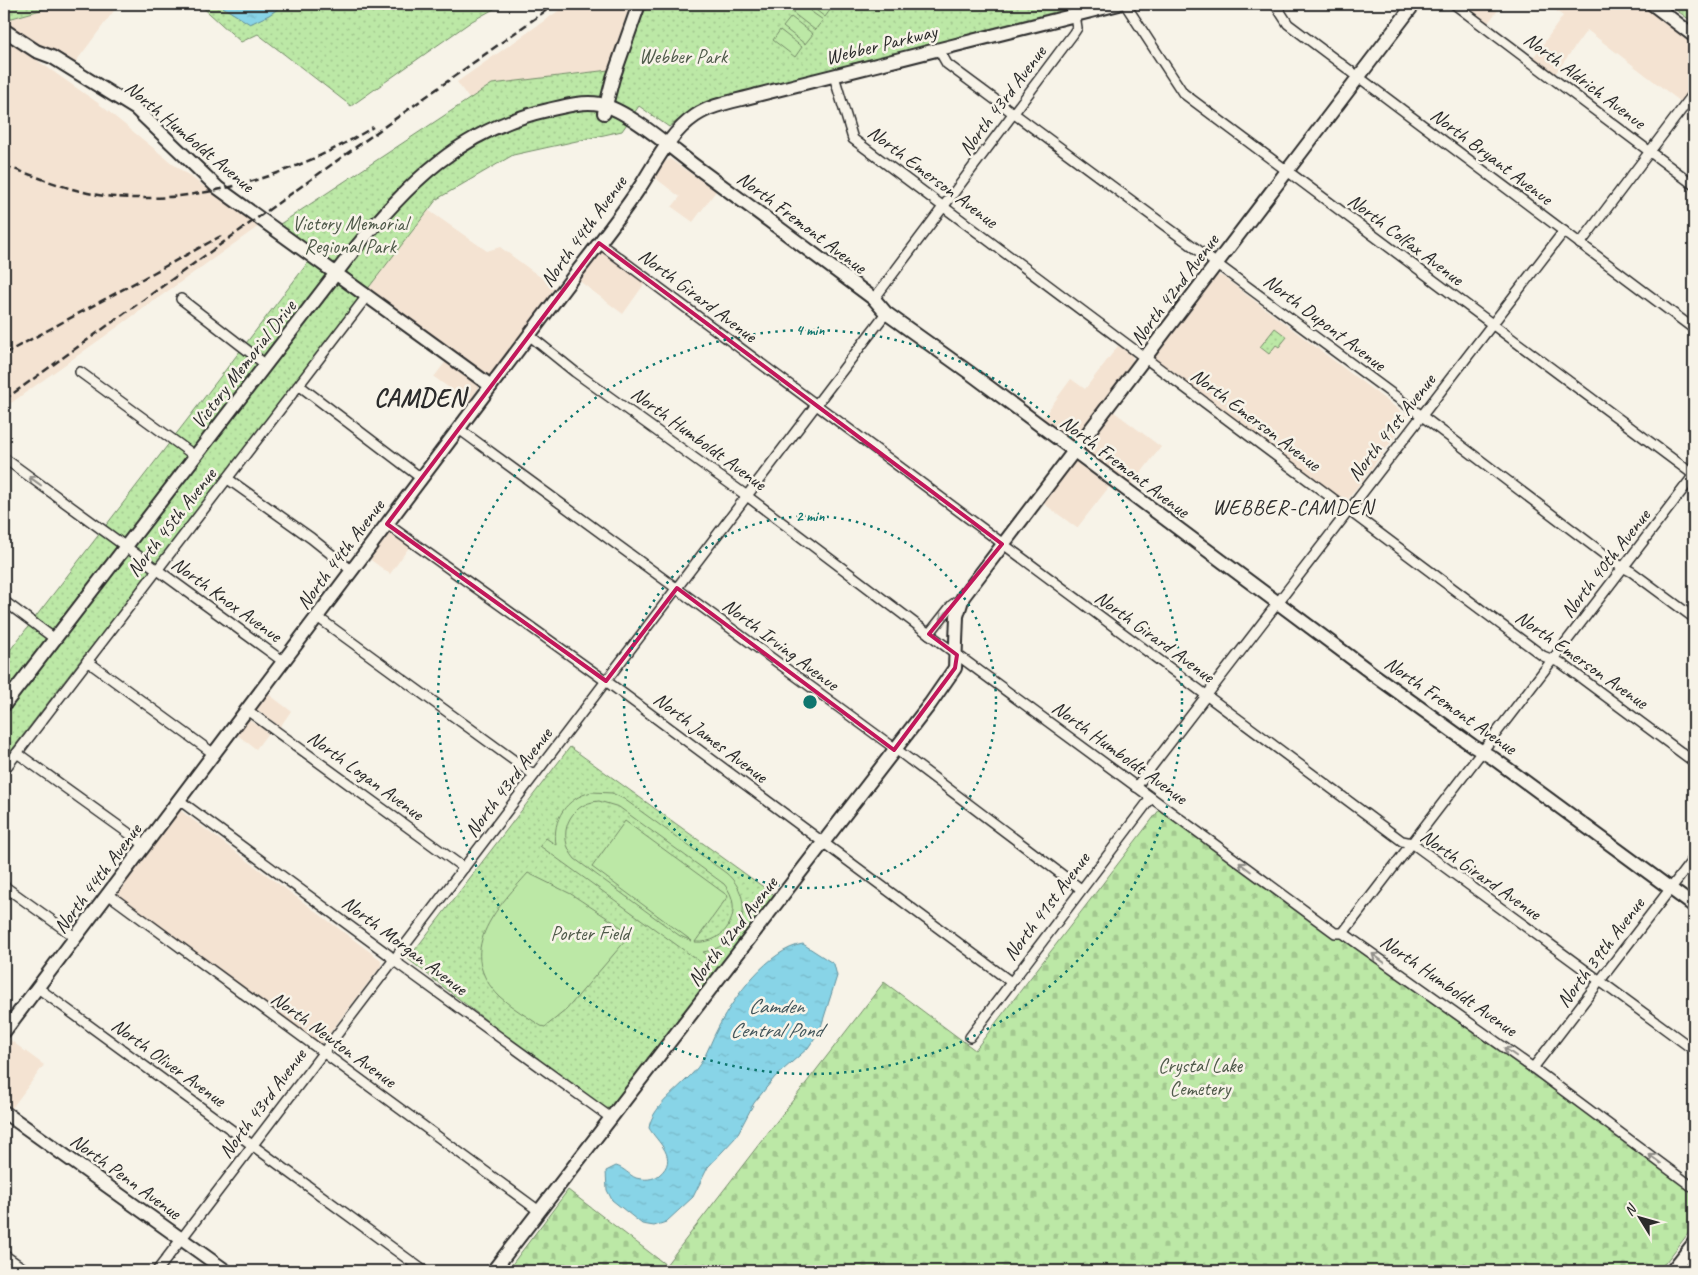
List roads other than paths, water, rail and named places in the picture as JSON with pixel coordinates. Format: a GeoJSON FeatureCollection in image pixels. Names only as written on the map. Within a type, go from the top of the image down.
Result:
{"type":"FeatureCollection","features":[{"type":"Feature","properties":{"kind":"street"},"geometry":{"type":"LineString","coordinates":[[605,110],[613,78],[639,4]]}},
{"type":"Feature","properties":{"kind":"street","name":"Webber Parkway"},"geometry":{"type":"LineString","coordinates":[[712,108],[1119,4]]}},
{"type":"Feature","properties":{"kind":"street","name":"North Colfax Avenue"},"geometry":{"type":"LineString","coordinates":[[1125,4],[1183,93],[1694,475]]}},
{"type":"Feature","properties":{"kind":"street","name":"North Bryant Avenue"},"geometry":{"type":"LineString","coordinates":[[1275,4],[1288,24],[1694,329]]}},
{"type":"Feature","properties":{"kind":"street","name":"North 42nd Avenue"},"geometry":{"type":"LineString","coordinates":[[929,634],[952,605],[963,597],[1414,4]]}},
{"type":"Feature","properties":{"kind":"street","name":"North Aldrich Avenue"},"geometry":{"type":"LineString","coordinates":[[1454,4],[1694,185]]}},
{"type":"Feature","properties":{"kind":"street"},"geometry":{"type":"LineString","coordinates":[[1652,4],[1694,36]]}},
{"type":"Feature","properties":{"kind":"street","name":"North 43rd Avenue"},"geometry":{"type":"LineString","coordinates":[[874,299],[1073,34],[1077,28],[1075,15]]}},
{"type":"Feature","properties":{"kind":"street","name":"North Humboldt Avenue"},"geometry":{"type":"LineString","coordinates":[[4,30],[36,51],[52,56],[136,109],[218,188],[491,386]]}},
{"type":"Feature","properties":{"kind":"street","name":"North Dupont Avenue"},"geometry":{"type":"LineString","coordinates":[[939,50],[947,64],[1422,416],[1623,568],[1632,572],[1694,618]]}},
{"type":"Feature","properties":{"kind":"street","name":"North Emerson Avenue"},"geometry":{"type":"LineString","coordinates":[[834,76],[853,139],[1543,656],[1562,663],[1694,762]]}},
{"type":"Feature","properties":{"kind":"street"},"geometry":{"type":"LineString","coordinates":[[1580,244],[1694,93]]}},
{"type":"Feature","properties":{"kind":"street","name":"Victory Memorial Drive"},"geometry":{"type":"LineString","coordinates":[[4,705],[265,364],[407,188],[466,141],[510,120],[582,103],[634,122]]}},
{"type":"Feature","properties":{"kind":"street","name":"North 44th Avenue"},"geometry":{"type":"LineString","coordinates":[[5,1029],[38,988],[284,662],[316,616],[599,243],[639,188],[667,145],[685,124],[697,114],[712,108]]}},
{"type":"Feature","properties":{"kind":"street","name":"North Fremont Avenue"},"geometry":{"type":"LineString","coordinates":[[634,122],[874,299],[886,313],[1277,603],[1482,752],[1494,758],[1694,906]]}},
{"type":"Feature","properties":{"kind":"street","name":"North 41st Avenue"},"geometry":{"type":"LineString","coordinates":[[1136,786],[1564,232]]}},
{"type":"Feature","properties":{"kind":"street","name":"North Girard Avenue"},"geometry":{"type":"LineString","coordinates":[[599,243],[1402,841],[1412,843],[1694,1050]]}},
{"type":"Feature","properties":{"kind":"street","name":"North 45th Avenue"},"geometry":{"type":"LineString","coordinates":[[4,770],[300,386],[367,296]]}},
{"type":"Feature","properties":{"kind":"street"},"geometry":{"type":"LineString","coordinates":[[181,299],[265,364]]}},
{"type":"Feature","properties":{"kind":"street","name":"North 43rd Avenue"},"geometry":{"type":"LineString","coordinates":[[156,1271],[886,313]]}},
{"type":"Feature","properties":{"kind":"street","name":"North Humboldt Avenue"},"geometry":{"type":"LineString","coordinates":[[529,335],[575,372],[747,496],[957,655],[1335,933],[1343,933],[1533,1068],[1694,1188]]}},
{"type":"Feature","properties":{"kind":"street"},"geometry":{"type":"LineString","coordinates":[[80,372],[195,456]]}},
{"type":"Feature","properties":{"kind":"street"},"geometry":{"type":"LineString","coordinates":[[300,386],[421,478]]}},
{"type":"Feature","properties":{"kind":"street","name":"North Irving Avenue"},"geometry":{"type":"LineString","coordinates":[[459,429],[677,588],[1081,889]]}},
{"type":"Feature","properties":{"kind":"street","name":"North Knox Avenue"},"geometry":{"type":"LineString","coordinates":[[4,458],[284,662]]}},
{"type":"Feature","properties":{"kind":"street","name":"North 40th Avenue"},"geometry":{"type":"LineString","coordinates":[[1343,933],[1694,475]]}},
{"type":"Feature","properties":{"kind":"street"},"geometry":{"type":"LineString","coordinates":[[228,479],[311,538],[351,570]]}},
{"type":"Feature","properties":{"kind":"street","name":"North James Avenue"},"geometry":{"type":"LineString","coordinates":[[386,524],[606,681],[1011,982]]}},
{"type":"Feature","properties":{"kind":"street","name":"North 42nd Avenue"},"geometry":{"type":"LineString","coordinates":[[493,1271],[950,676],[957,655],[958,616],[963,597]]}},
{"type":"Feature","properties":{"kind":"street"},"geometry":{"type":"LineString","coordinates":[[4,601],[55,639]]}},
{"type":"Feature","properties":{"kind":"street"},"geometry":{"type":"LineString","coordinates":[[316,616],[534,775]]}},
{"type":"Feature","properties":{"kind":"street"},"geometry":{"type":"LineString","coordinates":[[87,661],[214,754]]}},
{"type":"Feature","properties":{"kind":"street","name":"North Logan Avenue"},"geometry":{"type":"LineString","coordinates":[[247,710],[464,868]]}},
{"type":"Feature","properties":{"kind":"street"},"geometry":{"type":"LineString","coordinates":[[17,753],[145,845]]}},
{"type":"Feature","properties":{"kind":"street","name":"North 41st Avenue"},"geometry":{"type":"LineString","coordinates":[[970,1037],[1151,798]]}},
{"type":"Feature","properties":{"kind":"street","name":"North Morgan Avenue"},"geometry":{"type":"LineString","coordinates":[[179,800],[390,955],[393,960],[400,963],[611,1118]]}},
{"type":"Feature","properties":{"kind":"street","name":"North 39th Avenue"},"geometry":{"type":"LineString","coordinates":[[1533,1068],[1694,858]]}},
{"type":"Feature","properties":{"kind":"street"},"geometry":{"type":"LineString","coordinates":[[4,886],[75,937]]}},
{"type":"Feature","properties":{"kind":"street","name":"North Newton Avenue"},"geometry":{"type":"LineString","coordinates":[[108,894],[322,1054],[539,1211]]}},
{"type":"Feature","properties":{"kind":"street","name":"North Oliver Avenue"},"geometry":{"type":"LineString","coordinates":[[38,988],[424,1271]]}},
{"type":"Feature","properties":{"kind":"street","name":"North Penn Avenue"},"geometry":{"type":"LineString","coordinates":[[4,1112],[226,1271]]}},
{"type":"Feature","properties":{"kind":"street"},"geometry":{"type":"LineString","coordinates":[[1672,1271],[1694,1243]]}},
{"type":"Feature","properties":{"kind":"street"},"geometry":{"type":"LineString","coordinates":[[4,1255],[26,1271]]}},
{"type":"Feature","properties":{"kind":"water"},"geometry":{"type":"Polygon","coordinates":[[[218,4],[285,4],[269,15],[250,24],[218,4]]]}},
{"type":"Feature","properties":{"kind":"water","name":"Camden Central Pond"},"geometry":{"type":"Polygon","coordinates":[[[803,944],[834,964],[837,976],[820,1030],[808,1048],[775,1077],[754,1103],[736,1137],[708,1167],[693,1197],[666,1222],[654,1226],[642,1224],[612,1200],[607,1190],[606,1171],[616,1166],[636,1178],[651,1179],[657,1177],[665,1169],[667,1156],[665,1150],[649,1128],[656,1111],[700,1064],[726,1014],[754,976],[765,964],[778,955],[790,948],[803,944]]]}},
{"type":"Feature","properties":{"kind":"railway"},"geometry":{"type":"LineString","coordinates":[[4,400],[555,4]]}},
{"type":"Feature","properties":{"kind":"railway"},"geometry":{"type":"LineString","coordinates":[[4,166],[93,194],[140,198],[175,196],[245,183],[279,172],[344,144],[373,127]]}},
{"type":"Feature","properties":{"kind":"railway"},"geometry":{"type":"LineString","coordinates":[[4,354],[221,236]]}},
{"type":"Feature","properties":{"kind":"district","name":"CAMDEN"},"geometry":{"type":"Point","coordinates":[420,397]}},
{"type":"Feature","properties":{"kind":"district","name":"WEBBER-CAMDEN"},"geometry":{"type":"Point","coordinates":[1293,507]}},
{"type":"Feature","properties":{"kind":"park label","name":"Webber Park"},"geometry":{"type":"Point","coordinates":[683,56]}},
{"type":"Feature","properties":{"kind":"park label","name":"Victory Memorial Regional Park"},"geometry":{"type":"Point","coordinates":[350,234]}},
{"type":"Feature","properties":{"kind":"park label","name":"Porter Field"},"geometry":{"type":"Point","coordinates":[590,933]}},
{"type":"Feature","properties":{"kind":"park label","name":"Crystal Lake Cemetery"},"geometry":{"type":"Point","coordinates":[1200,1076]}}]}
